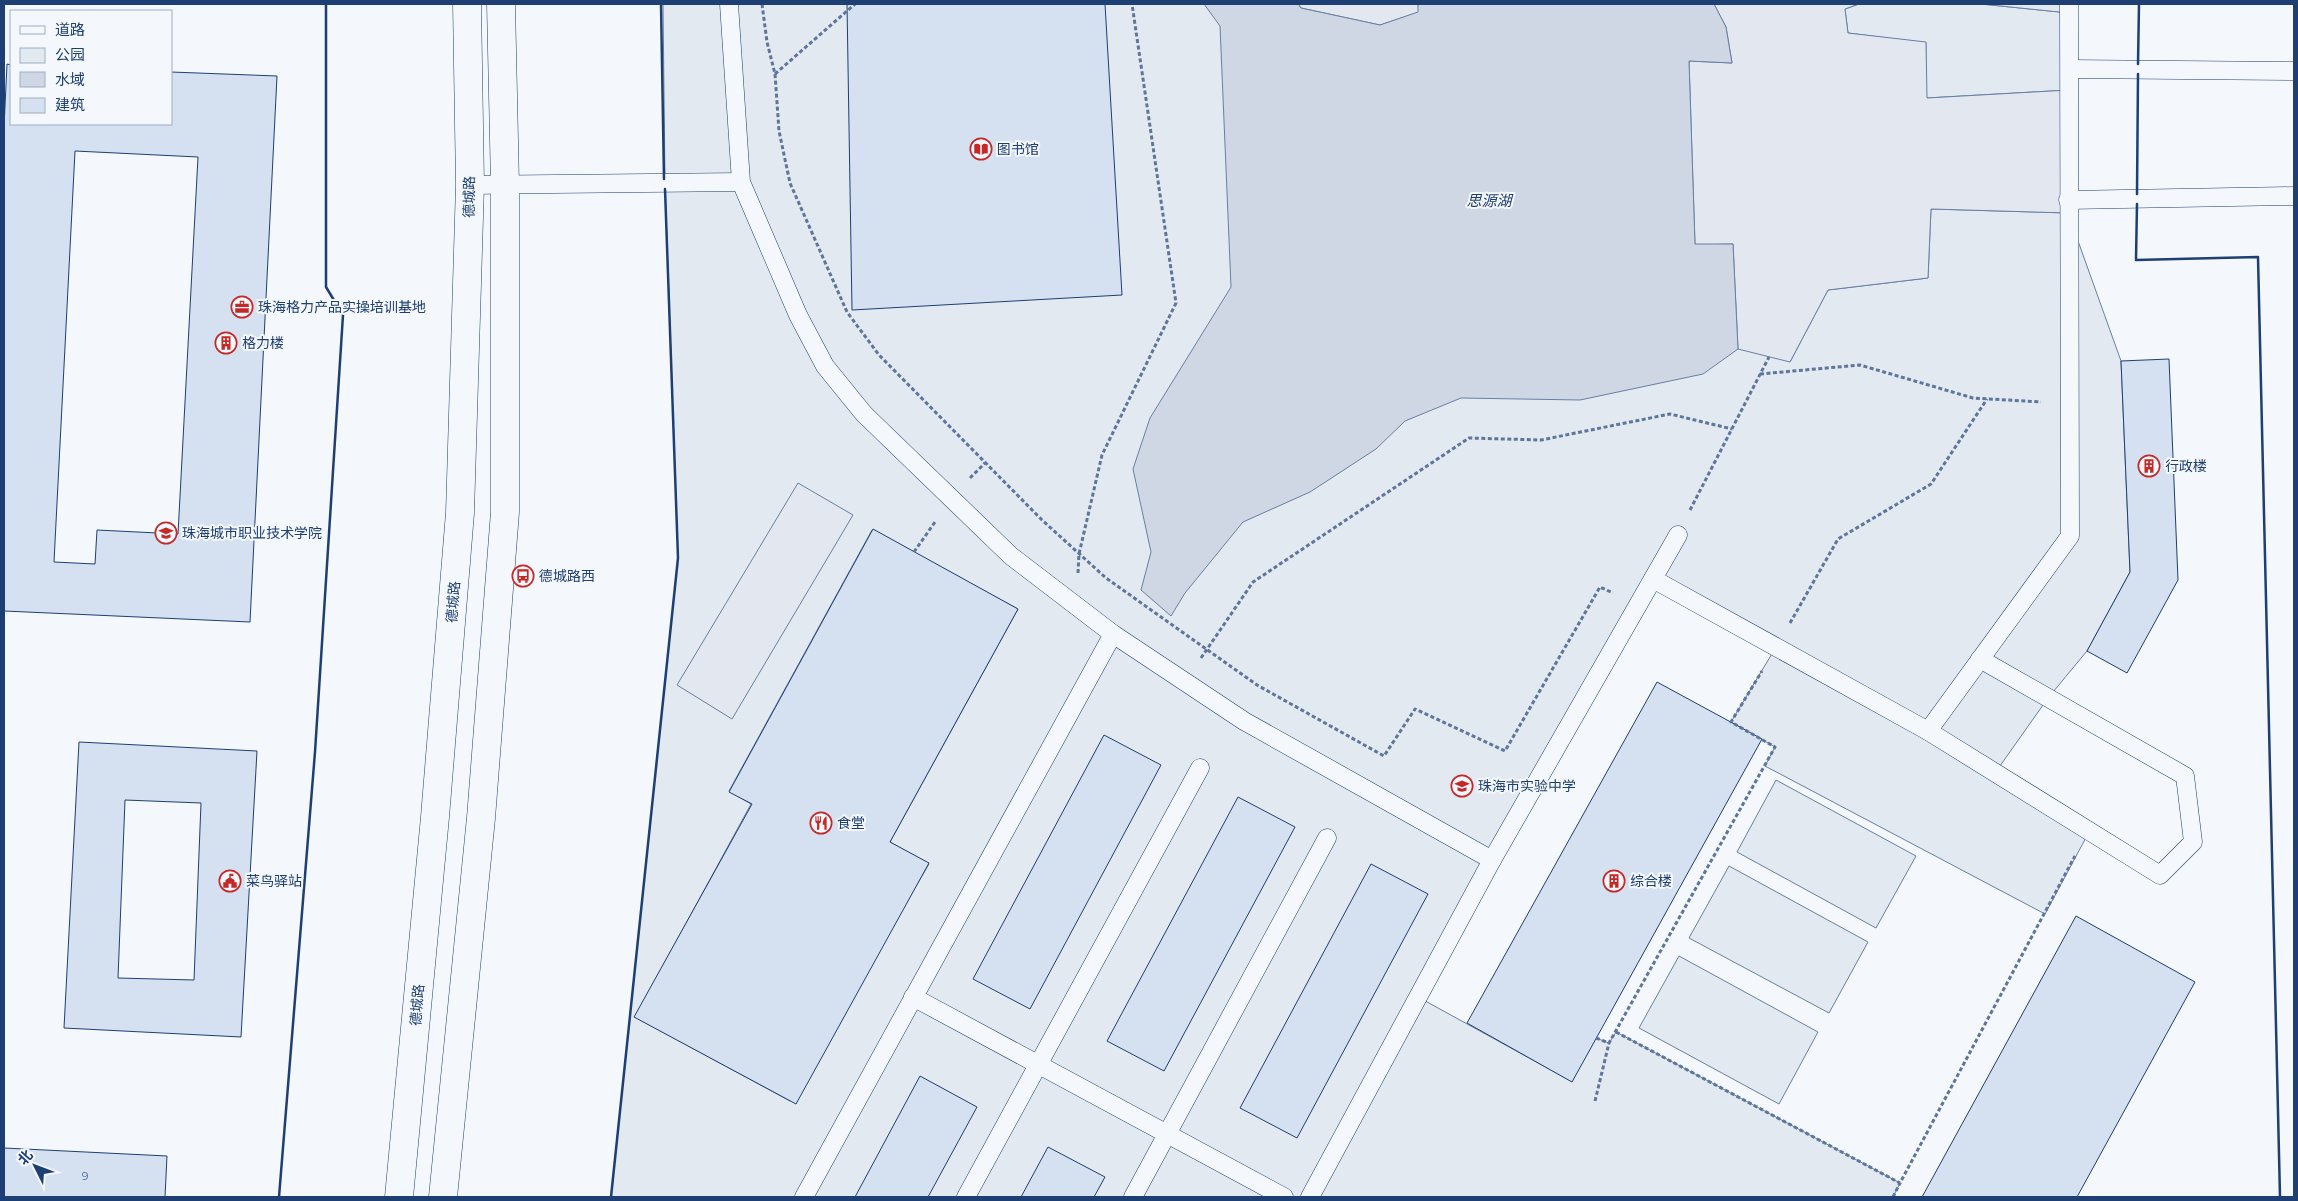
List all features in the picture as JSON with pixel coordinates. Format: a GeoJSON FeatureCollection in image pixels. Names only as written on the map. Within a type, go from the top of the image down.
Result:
{"type":"FeatureCollection","features":[{"type":"Feature","properties":{"kind":"street","name":"德城路"},"geometry":{"type":"LineString","coordinates":[[399,1197],[435,817],[460,513],[470,186],[467,4]]}},
{"type":"Feature","properties":{"kind":"street"},"geometry":{"type":"LineString","coordinates":[[443,1197],[481,818],[505,512],[505,185],[501,4]]}},
{"type":"Feature","properties":{"kind":"lane"},"geometry":{"type":"LineString","coordinates":[[729,4],[741,182],[798,315],[825,366],[864,414],[1012,556],[1113,634],[1244,721],[1492,860]]}},
{"type":"Feature","properties":{"kind":"lane"},"geometry":{"type":"LineString","coordinates":[[1928,731],[2070,536],[2069,4]]}},
{"type":"Feature","properties":{"kind":"lane"},"geometry":{"type":"LineString","coordinates":[[2070,69],[2294,71]]}},
{"type":"Feature","properties":{"kind":"lane"},"geometry":{"type":"LineString","coordinates":[[470,186],[741,182]]}},
{"type":"Feature","properties":{"kind":"lane"},"geometry":{"type":"LineString","coordinates":[[2068,200],[2294,196]]}},
{"type":"Feature","properties":{"kind":"lane"},"geometry":{"type":"LineString","coordinates":[[1310,1197],[1492,860],[1678,535]]}},
{"type":"Feature","properties":{"kind":"lane"},"geometry":{"type":"LineString","coordinates":[[1653,579],[1928,731],[2160,875],[2193,842],[2185,776],[1980,659]]}},
{"type":"Feature","properties":{"kind":"lane"},"geometry":{"type":"LineString","coordinates":[[804,1197],[1113,634]]}},
{"type":"Feature","properties":{"kind":"lane"},"geometry":{"type":"LineString","coordinates":[[966,1197],[1200,768]]}},
{"type":"Feature","properties":{"kind":"lane"},"geometry":{"type":"LineString","coordinates":[[1133,1197],[1327,838]]}},
{"type":"Feature","properties":{"kind":"lane"},"geometry":{"type":"LineString","coordinates":[[913,997],[1284,1197]]}},
{"type":"Feature","properties":{"kind":"path"},"geometry":{"type":"LineString","coordinates":[[762,4],[767,42],[775,74],[779,131],[790,183],[847,312],[879,355],[1042,520],[1079,554],[1106,578],[1257,685],[1384,756],[1415,709],[1505,751],[1600,587],[1638,604]]}},
{"type":"Feature","properties":{"kind":"path"},"geometry":{"type":"LineString","coordinates":[[775,74],[855,4]]}},
{"type":"Feature","properties":{"kind":"path"},"geometry":{"type":"LineString","coordinates":[[1077,607],[1079,554],[1102,455],[1176,303],[1132,4]]}},
{"type":"Feature","properties":{"kind":"path"},"geometry":{"type":"LineString","coordinates":[[1678,535],[1769,357]]}},
{"type":"Feature","properties":{"kind":"path"},"geometry":{"type":"LineString","coordinates":[[1760,374],[1860,365],[1973,398],[2069,403]]}},
{"type":"Feature","properties":{"kind":"path"},"geometry":{"type":"LineString","coordinates":[[1595,1101],[1609,1044],[1775,747],[1731,722],[1838,539],[1931,484],[1987,399]]}},
{"type":"Feature","properties":{"kind":"path"},"geometry":{"type":"LineString","coordinates":[[1185,682],[1253,582],[1469,438],[1541,440],[1670,414],[1732,428]]}},
{"type":"Feature","properties":{"kind":"path"},"geometry":{"type":"LineString","coordinates":[[1893,1197],[2089,832]]}},
{"type":"Feature","properties":{"kind":"path"},"geometry":{"type":"LineString","coordinates":[[1616,1032],[1900,1183]]}},
{"type":"Feature","properties":{"kind":"path"},"geometry":{"type":"LineString","coordinates":[[1596,1038],[1609,1044]]}},
{"type":"Feature","properties":{"kind":"green space","name":"珠海市实验中学"},"geometry":{"type":"Polygon","coordinates":[[[663,4],[1298,4],[1301,8],[1418,12],[1418,4],[1790,362],[1828,290],[1928,278],[1931,209],[2068,213],[2121,361],[2130,572],[2087,651],[2048,698],[1995,773],[2089,832],[2045,914],[1765,766],[1775,747],[1731,722],[1776,647],[1653,579],[1418,997],[1571,1081],[1596,1038],[1609,1043],[1616,1032],[1900,1183],[1893,1197],[611,1197],[678,558],[665,183],[663,4]],[[872,530],[729,791],[751,804],[635,1017],[790,1101],[929,864],[890,842],[1018,609],[872,530]]]}},
{"type":"Feature","properties":{"kind":"green space"},"geometry":{"type":"Polygon","coordinates":[[[1859,4],[1981,4],[2069,13],[2069,90],[1926,98],[1926,43],[1848,33],[1845,9],[1859,4]]]}},
{"type":"Feature","properties":{"kind":"green space"},"geometry":{"type":"Polygon","coordinates":[[[1776,780],[1916,856],[1876,928],[1737,852],[1776,780]]]}},
{"type":"Feature","properties":{"kind":"green space"},"geometry":{"type":"Polygon","coordinates":[[[1729,866],[1868,942],[1829,1013],[1689,938],[1729,866]]]}},
{"type":"Feature","properties":{"kind":"green space"},"geometry":{"type":"Polygon","coordinates":[[[1679,956],[1818,1032],[1779,1104],[1639,1028],[1679,956]]]}},
{"type":"Feature","properties":{"kind":"shaded area"},"geometry":{"type":"Polygon","coordinates":[[[1298,4],[1418,4],[1419,12],[1380,25],[1301,8],[1298,4]]]}},
{"type":"Feature","properties":{"kind":"shaded area"},"geometry":{"type":"Polygon","coordinates":[[[1714,4],[1859,4],[1845,9],[1848,33],[1926,42],[1927,98],[2069,90],[2068,213],[1931,209],[1928,278],[1828,290],[1790,362],[1738,349],[1733,244],[1695,245],[1689,61],[1732,63],[1726,27],[1714,4]]]}},
{"type":"Feature","properties":{"kind":"shaded area"},"geometry":{"type":"Polygon","coordinates":[[[1981,4],[2069,4],[2069,13],[1981,4]]]}},
{"type":"Feature","properties":{"kind":"shaded area"},"geometry":{"type":"Polygon","coordinates":[[[798,483],[853,515],[732,719],[677,685],[798,483]]]}},
{"type":"Feature","properties":{"kind":"water","name":"思源湖"},"geometry":{"type":"Polygon","coordinates":[[[1204,4],[1298,4],[1301,8],[1380,25],[1418,12],[1418,4],[1714,4],[1726,27],[1732,63],[1689,61],[1695,244],[1733,244],[1738,349],[1703,374],[1580,400],[1461,398],[1405,421],[1376,449],[1310,492],[1243,522],[1185,593],[1171,616],[1141,590],[1151,552],[1133,469],[1150,418],[1231,287],[1220,26],[1204,4]]]}},
{"type":"Feature","properties":{"kind":"building","name":"图书馆"},"geometry":{"type":"Polygon","coordinates":[[[847,4],[1105,4],[1122,295],[852,310],[847,4]]]}},
{"type":"Feature","properties":{"kind":"building","name":"格力楼"},"geometry":{"type":"Polygon","coordinates":[[[7,64],[10,65],[10,125],[172,125],[172,72],[277,76],[250,622],[4,611],[4,127],[7,64]],[[75,151],[54,562],[95,564],[97,530],[178,534],[198,157],[75,151]]]}},
{"type":"Feature","properties":{"kind":"building","name":"行政楼"},"geometry":{"type":"Polygon","coordinates":[[[2169,359],[2178,580],[2127,673],[2087,651],[2130,572],[2121,361],[2169,359]]]}},
{"type":"Feature","properties":{"kind":"building","name":"食堂"},"geometry":{"type":"Polygon","coordinates":[[[873,529],[1018,609],[890,842],[929,863],[796,1104],[634,1017],[752,804],[729,792],[873,529]]]}},
{"type":"Feature","properties":{"kind":"building","name":"综合楼"},"geometry":{"type":"Polygon","coordinates":[[[1657,682],[1762,739],[1572,1082],[1467,1023],[1657,682]]]}},
{"type":"Feature","properties":{"kind":"building"},"geometry":{"type":"Polygon","coordinates":[[[1104,735],[1161,765],[1030,1009],[973,979],[1104,735]]]}},
{"type":"Feature","properties":{"kind":"building"},"geometry":{"type":"Polygon","coordinates":[[[79,742],[257,751],[241,1037],[64,1028],[79,742]],[[125,800],[118,978],[194,980],[201,803],[125,800]]]}},
{"type":"Feature","properties":{"kind":"building"},"geometry":{"type":"Polygon","coordinates":[[[1238,797],[1295,827],[1164,1071],[1107,1041],[1238,797]]]}},
{"type":"Feature","properties":{"kind":"building"},"geometry":{"type":"Polygon","coordinates":[[[1371,864],[1428,894],[1297,1138],[1240,1108],[1371,864]]]}},
{"type":"Feature","properties":{"kind":"building"},"geometry":{"type":"Polygon","coordinates":[[[2076,916],[2195,982],[2077,1197],[1922,1197],[2076,916]]]}},
{"type":"Feature","properties":{"kind":"building"},"geometry":{"type":"Polygon","coordinates":[[[920,1076],[977,1107],[928,1197],[855,1197],[920,1076]]]}},
{"type":"Feature","properties":{"kind":"building"},"geometry":{"type":"Polygon","coordinates":[[[1048,1147],[1105,1177],[1094,1197],[1021,1197],[1048,1147]]]}},
{"type":"Feature","properties":{"kind":"building"},"geometry":{"type":"Polygon","coordinates":[[[4,1148],[167,1156],[165,1197],[4,1197],[4,1148]]]}},
{"type":"Feature","properties":{"kind":"wall"},"geometry":{"type":"LineString","coordinates":[[279,1197],[315,752],[343,315],[326,287],[326,4]]}},
{"type":"Feature","properties":{"kind":"wall"},"geometry":{"type":"LineString","coordinates":[[661,4],[664,179]]}},
{"type":"Feature","properties":{"kind":"wall"},"geometry":{"type":"LineString","coordinates":[[2138,64],[2139,4]]}},
{"type":"Feature","properties":{"kind":"wall"},"geometry":{"type":"LineString","coordinates":[[2137,194],[2138,74]]}},
{"type":"Feature","properties":{"kind":"wall"},"geometry":{"type":"LineString","coordinates":[[611,1197],[678,558],[665,189]]}},
{"type":"Feature","properties":{"kind":"wall"},"geometry":{"type":"LineString","coordinates":[[2137,204],[2136,260],[2258,257],[2280,1197]]}},
{"type":"Feature","properties":{"kind":"place","name":"图书馆"},"geometry":{"type":"Point","coordinates":[981,149]}},
{"type":"Feature","properties":{"kind":"place","name":"珠海格力产品实操培训基地"},"geometry":{"type":"Point","coordinates":[242,307]}},
{"type":"Feature","properties":{"kind":"place","name":"格力楼"},"geometry":{"type":"Point","coordinates":[226,343]}},
{"type":"Feature","properties":{"kind":"place","name":"行政楼"},"geometry":{"type":"Point","coordinates":[2149,466]}},
{"type":"Feature","properties":{"kind":"place","name":"珠海城市职业技术学院"},"geometry":{"type":"Point","coordinates":[166,533]}},
{"type":"Feature","properties":{"kind":"place","name":"德城路西"},"geometry":{"type":"Point","coordinates":[523,576]}},
{"type":"Feature","properties":{"kind":"place","name":"珠海市实验中学"},"geometry":{"type":"Point","coordinates":[1462,786]}},
{"type":"Feature","properties":{"kind":"place","name":"食堂"},"geometry":{"type":"Point","coordinates":[821,823]}},
{"type":"Feature","properties":{"kind":"place","name":"菜鸟驿站"},"geometry":{"type":"Point","coordinates":[230,881]}},
{"type":"Feature","properties":{"kind":"place","name":"综合楼"},"geometry":{"type":"Point","coordinates":[1614,881]}}]}
